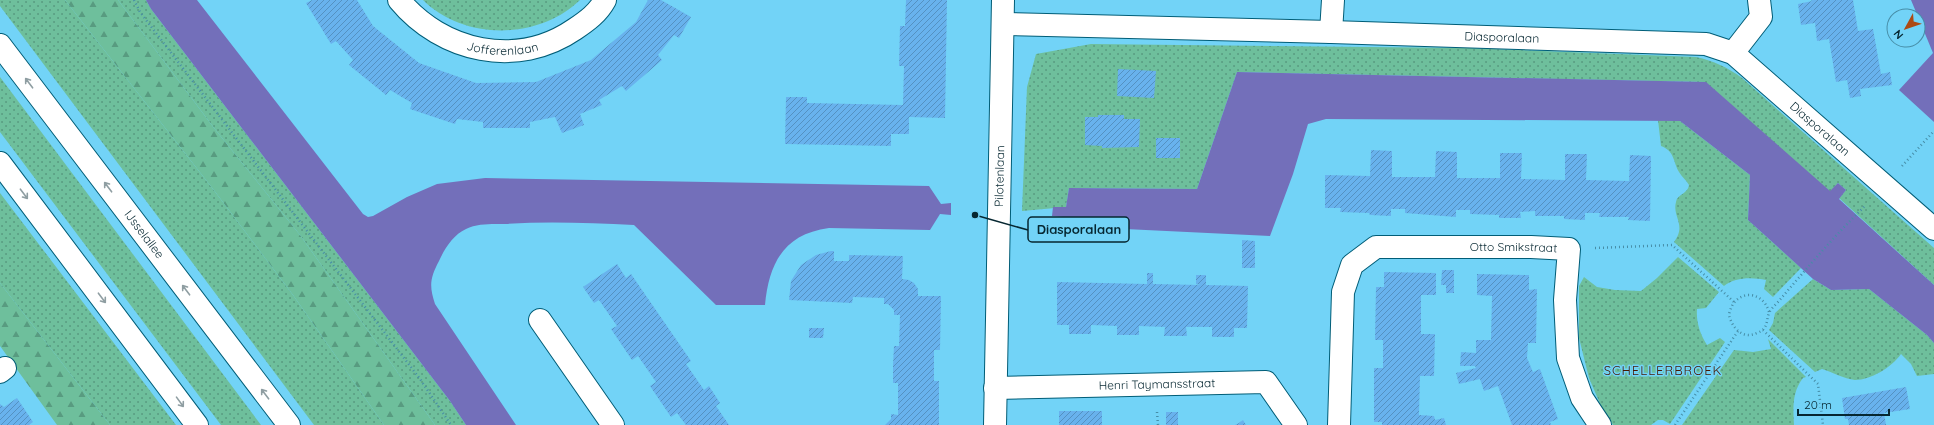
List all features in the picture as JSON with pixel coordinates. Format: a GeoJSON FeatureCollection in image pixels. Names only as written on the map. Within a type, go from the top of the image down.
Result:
{"type":"FeatureCollection","features":[{"type":"Feature","properties":{"kind":"street","name":"Jofferenlaan"},"geometry":{"type":"LineString","coordinates":[[399,0],[420,22],[441,35],[477,49],[501,51],[520,50],[540,45],[566,35],[587,20],[601,7],[605,0]]}},
{"type":"Feature","properties":{"kind":"street","name":"Pilotenlaan"},"geometry":{"type":"LineString","coordinates":[[995,425],[1004,0]]}},
{"type":"Feature","properties":{"kind":"street"},"geometry":{"type":"LineString","coordinates":[[1331,32],[1333,0]]}},
{"type":"Feature","properties":{"kind":"street"},"geometry":{"type":"LineString","coordinates":[[1733,53],[1761,17],[1759,0]]}},
{"type":"Feature","properties":{"kind":"street","name":"Diasporalaan"},"geometry":{"type":"LineString","coordinates":[[1003,24],[1331,32],[1706,44],[1733,53],[1934,229]]}},
{"type":"Feature","properties":{"kind":"street","name":"IJsselallee"},"geometry":{"type":"LineString","coordinates":[[0,44],[288,425]]}},
{"type":"Feature","properties":{"kind":"street"},"geometry":{"type":"LineString","coordinates":[[0,163],[197,425]]}},
{"type":"Feature","properties":{"kind":"street","name":"Otto Smikstraat"},"geometry":{"type":"LineString","coordinates":[[1339,425],[1343,292],[1352,266],[1376,248],[1531,246],[1569,249],[1565,300],[1568,358],[1582,398],[1600,425]]}},
{"type":"Feature","properties":{"kind":"street"},"geometry":{"type":"LineString","coordinates":[[540,320],[613,425]]}},
{"type":"Feature","properties":{"kind":"street","name":"Henri Taymansstraat"},"geometry":{"type":"LineString","coordinates":[[995,388],[1266,382],[1296,425]]}},
{"type":"Feature","properties":{"kind":"path"},"geometry":{"type":"LineString","coordinates":[[134,0],[140,12],[420,379],[451,425]]}},
{"type":"Feature","properties":{"kind":"path"},"geometry":{"type":"LineString","coordinates":[[1769,312],[1764,300],[1752,295],[1745,296],[1734,302],[1729,315],[1734,327],[1738,331],[1750,335],[1763,330],[1767,325],[1769,312],[1795,281],[1934,131]]}},
{"type":"Feature","properties":{"kind":"path"},"geometry":{"type":"LineString","coordinates":[[1569,249],[1672,245],[1734,302]]}},
{"type":"Feature","properties":{"kind":"path"},"geometry":{"type":"LineString","coordinates":[[1763,330],[1818,384],[1823,425]]}},
{"type":"Feature","properties":{"kind":"path"},"geometry":{"type":"LineString","coordinates":[[1675,425],[1738,331]]}},
{"type":"Feature","properties":{"kind":"green space"},"geometry":{"type":"Polygon","coordinates":[[[0,0],[65,0],[213,189],[293,295],[384,425],[314,425],[0,6],[0,0]]]}},
{"type":"Feature","properties":{"kind":"green space"},"geometry":{"type":"Polygon","coordinates":[[[65,0],[118,0],[214,128],[300,235],[435,425],[384,425],[293,295],[213,189],[65,0]]]}},
{"type":"Feature","properties":{"kind":"green space"},"geometry":{"type":"Polygon","coordinates":[[[118,0],[146,0],[151,9],[450,401],[466,425],[435,425],[300,235],[214,128],[118,0]]]}},
{"type":"Feature","properties":{"kind":"green space"},"geometry":{"type":"Polygon","coordinates":[[[423,0],[580,0],[563,13],[544,23],[523,28],[502,30],[480,29],[459,23],[440,13],[423,0]]]}},
{"type":"Feature","properties":{"kind":"green space"},"geometry":{"type":"Polygon","coordinates":[[[1091,44],[1469,48],[1696,57],[1703,59],[1720,65],[1742,78],[1934,248],[1934,285],[1839,198],[1846,190],[1838,183],[1830,192],[1705,82],[1237,72],[1197,189],[1069,188],[1066,207],[1022,211],[1027,87],[1036,54],[1091,44]]]}},
{"type":"Feature","properties":{"kind":"green space"},"geometry":{"type":"Polygon","coordinates":[[[0,77],[261,425],[221,425],[0,132],[0,77]]]}},
{"type":"Feature","properties":{"kind":"green space"},"geometry":{"type":"Polygon","coordinates":[[[1658,120],[1680,121],[1750,175],[1748,220],[1801,268],[1773,297],[1764,289],[1766,280],[1744,278],[1728,283],[1724,286],[1674,242],[1679,231],[1675,207],[1676,202],[1678,197],[1687,190],[1689,185],[1679,172],[1669,151],[1661,146],[1658,120]]]}},
{"type":"Feature","properties":{"kind":"green space"},"geometry":{"type":"Polygon","coordinates":[[[0,193],[176,425],[110,425],[0,283],[0,193]]]}},
{"type":"Feature","properties":{"kind":"green space"},"geometry":{"type":"Polygon","coordinates":[[[1678,257],[1719,292],[1706,308],[1697,309],[1697,319],[1700,332],[1707,345],[1720,338],[1725,342],[1670,424],[1663,420],[1658,420],[1651,425],[1613,425],[1601,406],[1589,378],[1579,338],[1579,286],[1584,277],[1597,287],[1615,290],[1641,291],[1657,278],[1678,257]]]}},
{"type":"Feature","properties":{"kind":"green space"},"geometry":{"type":"Polygon","coordinates":[[[1813,279],[1831,290],[1869,289],[1927,335],[1934,343],[1934,374],[1917,376],[1911,364],[1901,354],[1887,368],[1868,378],[1855,380],[1822,369],[1815,372],[1769,330],[1773,323],[1775,313],[1813,279]]]}},
{"type":"Feature","properties":{"kind":"green space"},"geometry":{"type":"Polygon","coordinates":[[[0,283],[110,425],[57,425],[0,346],[0,283]]]}},
{"type":"Feature","properties":{"kind":"green space"},"geometry":{"type":"Polygon","coordinates":[[[1768,339],[1806,377],[1799,383],[1795,395],[1794,425],[1682,425],[1734,350],[1753,352],[1771,349],[1768,339]]]}},
{"type":"Feature","properties":{"kind":"shaded area"},"geometry":{"type":"Polygon","coordinates":[[[146,0],[197,0],[363,214],[368,217],[373,216],[407,197],[437,184],[485,178],[929,186],[941,204],[951,203],[951,215],[940,214],[930,230],[829,228],[813,231],[790,244],[782,253],[770,276],[765,305],[716,305],[634,225],[586,223],[486,224],[466,229],[450,242],[436,267],[431,282],[433,298],[435,304],[516,425],[466,425],[450,401],[151,9],[146,0]]]}},
{"type":"Feature","properties":{"kind":"shaded area"},"geometry":{"type":"Polygon","coordinates":[[[1911,0],[1934,0],[1934,122],[1899,90],[1933,53],[1926,36],[1926,8],[1914,8],[1911,0]]]}},
{"type":"Feature","properties":{"kind":"shaded area"},"geometry":{"type":"Polygon","coordinates":[[[1237,72],[1706,82],[1830,191],[1838,183],[1846,190],[1839,199],[1934,285],[1934,343],[1927,335],[1869,289],[1831,290],[1813,279],[1748,220],[1750,175],[1680,121],[1326,119],[1308,124],[1293,174],[1270,236],[1063,226],[1063,217],[1052,216],[1053,207],[1066,207],[1069,188],[1197,189],[1237,72]]]}},
{"type":"Feature","properties":{"kind":"building"},"geometry":{"type":"Polygon","coordinates":[[[312,0],[357,0],[373,26],[419,63],[476,83],[536,82],[591,60],[636,22],[648,0],[661,0],[691,17],[679,38],[674,35],[658,55],[662,60],[626,91],[622,86],[599,100],[602,105],[580,114],[584,125],[562,133],[555,117],[530,122],[530,128],[483,128],[483,122],[457,119],[455,124],[410,109],[412,103],[390,90],[386,95],[349,65],[353,60],[336,41],[331,44],[306,3],[312,0]]]}},
{"type":"Feature","properties":{"kind":"building"},"geometry":{"type":"Polygon","coordinates":[[[906,0],[947,0],[945,118],[909,117],[909,134],[891,134],[891,146],[785,144],[786,97],[807,97],[807,103],[903,105],[904,66],[899,66],[900,26],[905,26],[906,0]]]}},
{"type":"Feature","properties":{"kind":"building"},"geometry":{"type":"Polygon","coordinates":[[[1811,0],[1853,0],[1858,31],[1873,29],[1881,74],[1890,72],[1892,85],[1860,89],[1861,96],[1850,98],[1847,80],[1836,82],[1829,39],[1817,41],[1815,23],[1801,25],[1798,4],[1812,1],[1811,0]]]}},
{"type":"Feature","properties":{"kind":"building"},"geometry":{"type":"Polygon","coordinates":[[[1118,69],[1156,71],[1154,98],[1117,96],[1118,69]]]}},
{"type":"Feature","properties":{"kind":"building"},"geometry":{"type":"Polygon","coordinates":[[[1098,115],[1124,115],[1124,119],[1140,119],[1139,147],[1102,148],[1102,146],[1085,145],[1085,117],[1098,117],[1098,115]]]}},
{"type":"Feature","properties":{"kind":"building"},"geometry":{"type":"Polygon","coordinates":[[[1156,138],[1180,138],[1180,158],[1156,158],[1156,138]]]}},
{"type":"Feature","properties":{"kind":"building"},"geometry":{"type":"Polygon","coordinates":[[[1371,150],[1392,151],[1392,177],[1435,177],[1436,151],[1457,152],[1457,178],[1500,178],[1500,153],[1522,153],[1521,179],[1565,180],[1565,154],[1587,154],[1586,180],[1629,181],[1630,155],[1651,156],[1650,221],[1628,220],[1629,217],[1599,217],[1600,213],[1585,213],[1585,220],[1564,219],[1564,216],[1535,216],[1535,211],[1520,212],[1521,218],[1499,218],[1499,215],[1470,214],[1470,210],[1456,210],[1456,217],[1405,213],[1405,209],[1391,209],[1391,216],[1370,215],[1369,213],[1340,212],[1341,208],[1325,208],[1325,175],[1370,176],[1371,150]]]}},
{"type":"Feature","properties":{"kind":"building"},"geometry":{"type":"Polygon","coordinates":[[[1242,240],[1255,241],[1255,268],[1242,268],[1242,240]]]}},
{"type":"Feature","properties":{"kind":"building"},"geometry":{"type":"Polygon","coordinates":[[[834,251],[834,261],[849,261],[849,255],[903,256],[902,279],[909,280],[914,283],[918,289],[918,296],[941,296],[940,350],[934,350],[934,381],[939,381],[939,425],[885,425],[891,419],[891,414],[898,415],[898,383],[893,383],[893,365],[894,346],[899,346],[900,315],[894,315],[894,310],[888,304],[884,304],[884,298],[853,297],[852,303],[789,300],[791,281],[801,265],[816,255],[834,251]]]}},
{"type":"Feature","properties":{"kind":"building"},"geometry":{"type":"Polygon","coordinates":[[[617,264],[626,278],[631,274],[691,361],[686,364],[704,390],[709,386],[720,403],[716,406],[729,425],[686,425],[677,413],[671,417],[650,386],[656,382],[638,356],[632,360],[611,329],[617,326],[599,300],[594,303],[583,287],[617,264]]]}},
{"type":"Feature","properties":{"kind":"building"},"geometry":{"type":"Polygon","coordinates":[[[1442,270],[1454,270],[1454,293],[1446,293],[1446,285],[1441,285],[1442,270]]]}},
{"type":"Feature","properties":{"kind":"building"},"geometry":{"type":"Polygon","coordinates":[[[1384,272],[1436,273],[1436,295],[1421,295],[1421,334],[1435,334],[1434,376],[1420,376],[1419,415],[1434,416],[1435,420],[1444,418],[1446,425],[1382,425],[1382,422],[1374,422],[1374,368],[1383,368],[1383,340],[1375,340],[1376,287],[1384,287],[1384,272]]]}},
{"type":"Feature","properties":{"kind":"building"},"geometry":{"type":"Polygon","coordinates":[[[1147,273],[1153,273],[1153,284],[1200,285],[1196,284],[1196,275],[1206,275],[1206,285],[1248,286],[1247,328],[1234,328],[1234,337],[1212,337],[1212,327],[1186,327],[1187,336],[1164,336],[1165,327],[1139,326],[1139,335],[1117,335],[1117,326],[1091,325],[1091,334],[1069,334],[1069,325],[1057,325],[1057,282],[1147,284],[1147,273]]]}},
{"type":"Feature","properties":{"kind":"building"},"geometry":{"type":"Polygon","coordinates":[[[1477,274],[1529,275],[1529,290],[1537,289],[1536,343],[1528,343],[1527,358],[1533,372],[1540,369],[1558,419],[1550,422],[1551,425],[1512,425],[1498,386],[1484,391],[1480,379],[1459,384],[1456,373],[1476,368],[1475,366],[1460,366],[1461,352],[1476,353],[1476,340],[1491,340],[1492,296],[1477,295],[1477,274]]]}},
{"type":"Feature","properties":{"kind":"building"},"geometry":{"type":"Polygon","coordinates":[[[809,328],[824,328],[823,338],[809,338],[809,328]]]}},
{"type":"Feature","properties":{"kind":"building"},"geometry":{"type":"Polygon","coordinates":[[[1906,387],[1910,409],[1884,413],[1886,425],[1849,425],[1848,419],[1845,419],[1842,398],[1906,387]]]}},
{"type":"Feature","properties":{"kind":"building"},"geometry":{"type":"Polygon","coordinates":[[[17,398],[33,422],[29,425],[0,425],[0,404],[4,407],[17,398]]]}},
{"type":"Feature","properties":{"kind":"building"},"geometry":{"type":"Polygon","coordinates":[[[1059,411],[1102,411],[1102,425],[1059,425],[1059,411]]]}},
{"type":"Feature","properties":{"kind":"building"},"geometry":{"type":"Polygon","coordinates":[[[1166,412],[1178,412],[1178,425],[1166,425],[1166,412]]]}},
{"type":"Feature","properties":{"kind":"building"},"geometry":{"type":"Polygon","coordinates":[[[1243,420],[1246,425],[1235,425],[1239,423],[1243,420]]]}},
{"type":"Feature","properties":{"kind":"place","name":"Diasporalaan"},"geometry":{"type":"Point","coordinates":[975,215]}},
{"type":"Feature","properties":{"kind":"district","name":"SCHELLERBROEK"},"geometry":{"type":"Point","coordinates":[1663,370]}}]}
